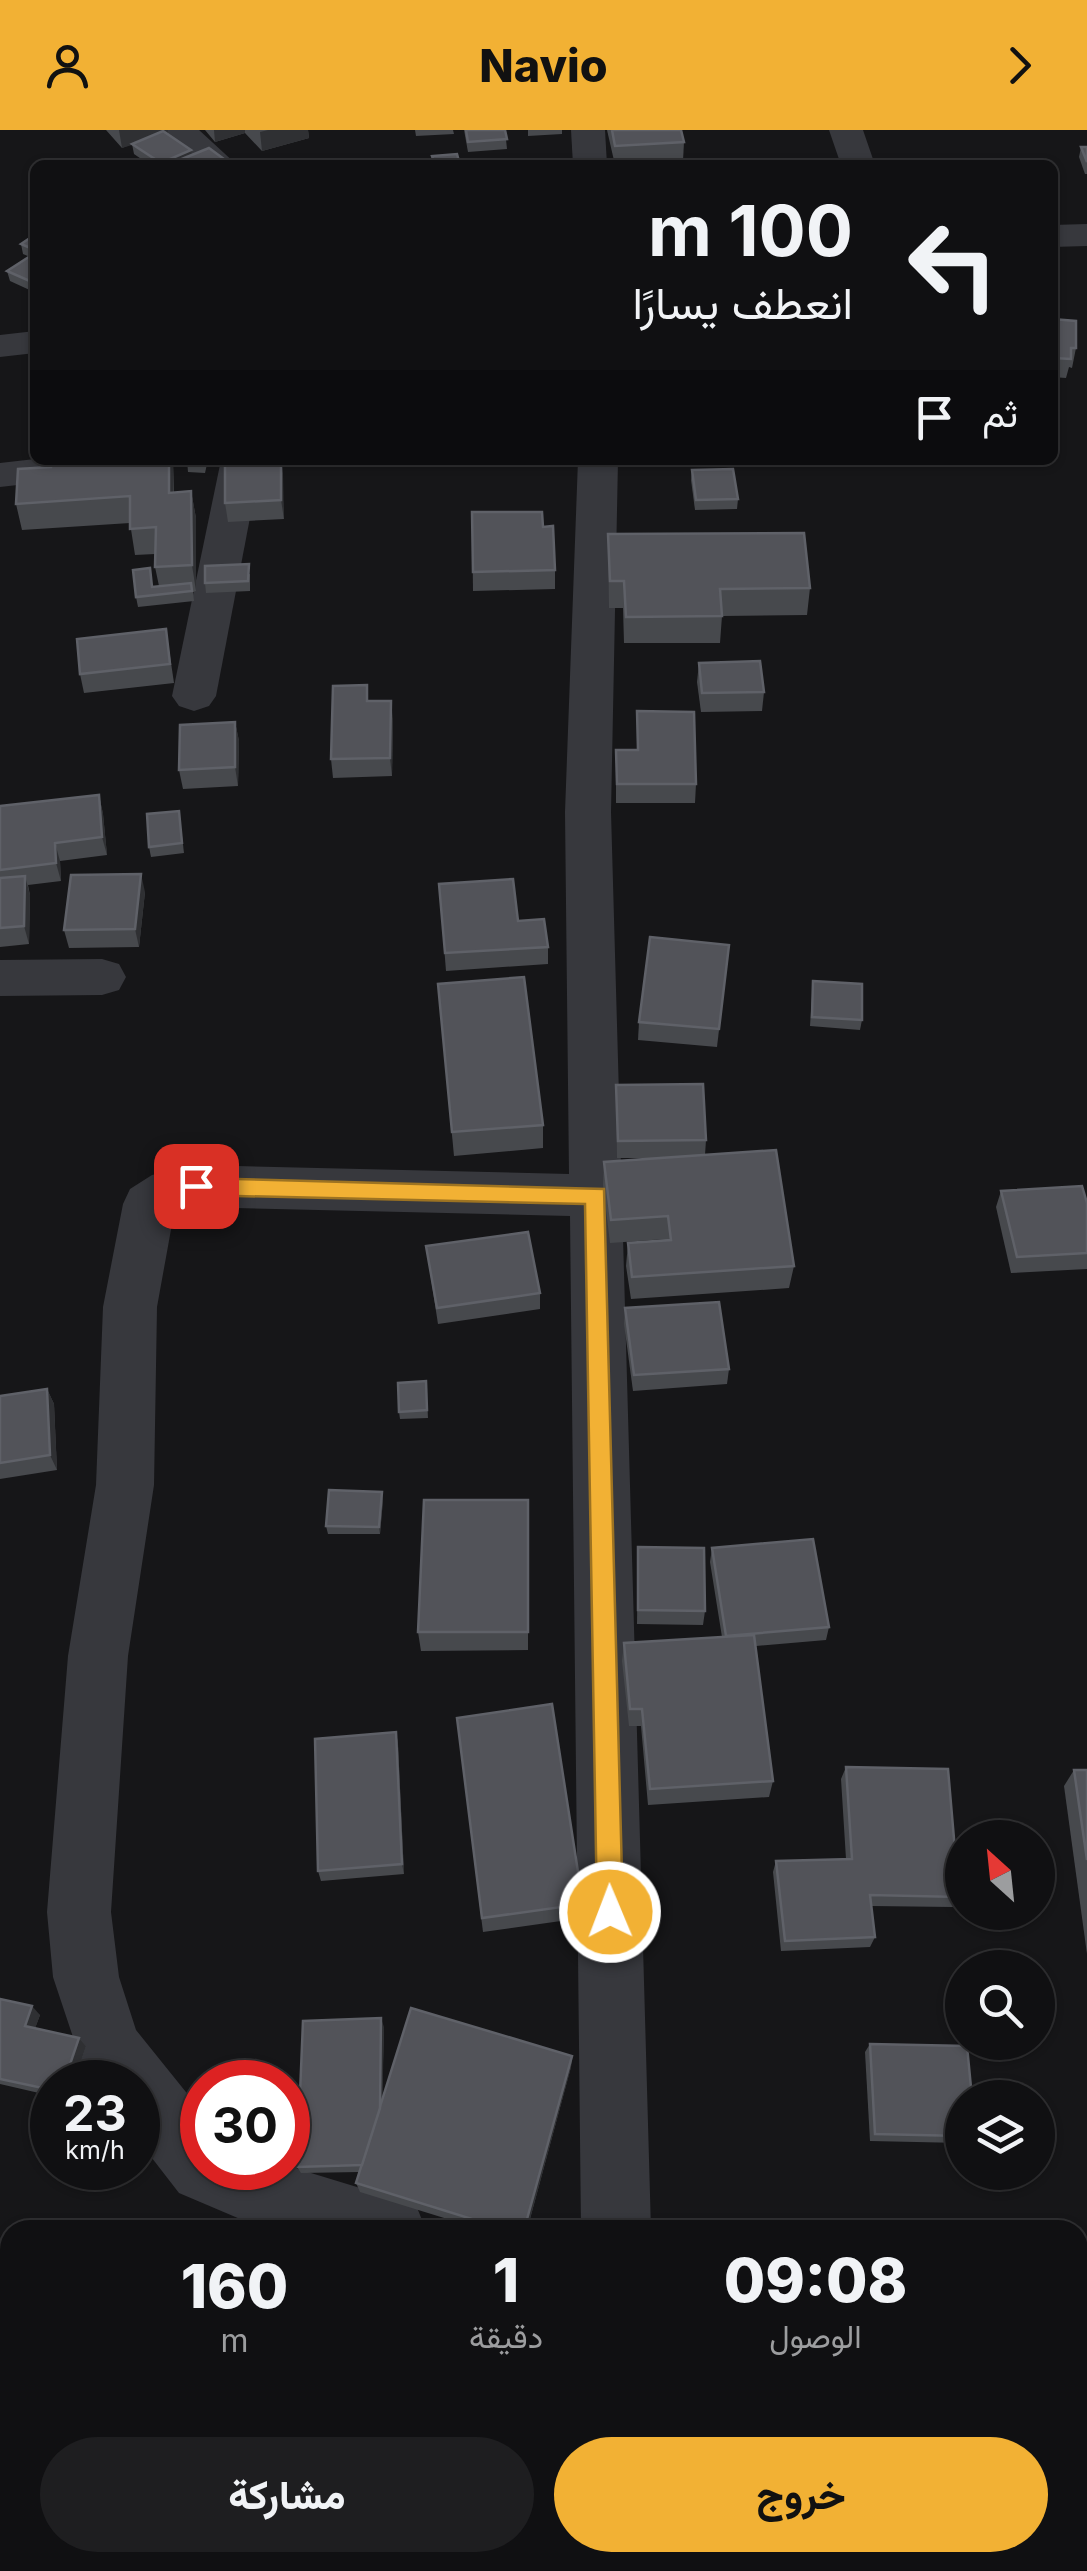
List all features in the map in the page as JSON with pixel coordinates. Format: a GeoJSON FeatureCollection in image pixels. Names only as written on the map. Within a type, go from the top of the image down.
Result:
{"type":"FeatureCollection","features":[{"type":"Feature","properties":{"kind":"street"},"geometry":{"type":"LineString","coordinates":[[180,130],[214,160]]}},
{"type":"Feature","properties":{"kind":"street"},"geometry":{"type":"LineString","coordinates":[[588,130],[590,160]]}},
{"type":"Feature","properties":{"kind":"street"},"geometry":{"type":"LineString","coordinates":[[846,130],[856,160]]}},
{"type":"Feature","properties":{"kind":"street"},"geometry":{"type":"LineString","coordinates":[[1058,236],[1087,235]]}},
{"type":"Feature","properties":{"kind":"street"},"geometry":{"type":"LineString","coordinates":[[0,346],[30,343]]}},
{"type":"Feature","properties":{"kind":"street"},"geometry":{"type":"LineString","coordinates":[[0,476],[91,465]]}},
{"type":"Feature","properties":{"kind":"street"},"geometry":{"type":"LineString","coordinates":[[194,696],[240,465]]}},
{"type":"Feature","properties":{"kind":"street"},"geometry":{"type":"LineString","coordinates":[[598,465],[588,812],[616,2220]]}},
{"type":"Feature","properties":{"kind":"street"},"geometry":{"type":"LineString","coordinates":[[0,978],[102,976]]}},
{"type":"Feature","properties":{"kind":"street"},"geometry":{"type":"LineString","coordinates":[[118,2060],[110,2049],[86,1977],[79,1912],[98,1656],[124,1485],[130,1307],[149,1204],[174,1188],[196,1186],[596,1196]]}},
{"type":"Feature","properties":{"kind":"street"},"geometry":{"type":"LineString","coordinates":[[160,2114],[180,2139]]}},
{"type":"Feature","properties":{"kind":"street"},"geometry":{"type":"LineString","coordinates":[[253,2190],[355,2220]]}},
{"type":"Feature","properties":{"kind":"building"},"geometry":{"type":"Polygon","coordinates":[[[466,130],[505,130],[507,139],[468,142],[466,130]]]}},
{"type":"Feature","properties":{"kind":"building"},"geometry":{"type":"Polygon","coordinates":[[[612,130],[681,130],[684,142],[615,146],[612,130]]]}},
{"type":"Feature","properties":{"kind":"building"},"geometry":{"type":"Polygon","coordinates":[[[163,131],[191,150],[168,160],[156,160],[132,144],[163,131]]]}},
{"type":"Feature","properties":{"kind":"building"},"geometry":{"type":"Polygon","coordinates":[[[209,148],[225,160],[179,160],[209,148]]]}},
{"type":"Feature","properties":{"kind":"building"},"geometry":{"type":"Polygon","coordinates":[[[457,154],[459,160],[433,160],[432,156],[457,154]]]}},
{"type":"Feature","properties":{"kind":"building"},"geometry":{"type":"Polygon","coordinates":[[[30,256],[30,281],[7,271],[30,256]]]}},
{"type":"Feature","properties":{"kind":"building"},"geometry":{"type":"Polygon","coordinates":[[[1058,320],[1076,321],[1076,348],[1071,348],[1071,359],[1058,358],[1058,320]]]}},
{"type":"Feature","properties":{"kind":"building"},"geometry":{"type":"Polygon","coordinates":[[[169,465],[169,493],[191,491],[192,565],[155,567],[156,527],[130,529],[130,496],[16,504],[18,469],[169,465]]]}},
{"type":"Feature","properties":{"kind":"building"},"geometry":{"type":"Polygon","coordinates":[[[225,465],[281,465],[281,500],[225,503],[225,465]]]}},
{"type":"Feature","properties":{"kind":"building"},"geometry":{"type":"Polygon","coordinates":[[[733,469],[738,499],[696,500],[692,470],[733,469]]]}},
{"type":"Feature","properties":{"kind":"building"},"geometry":{"type":"Polygon","coordinates":[[[472,512],[542,512],[543,527],[553,526],[555,570],[473,572],[472,512]]]}},
{"type":"Feature","properties":{"kind":"building"},"geometry":{"type":"Polygon","coordinates":[[[804,533],[810,588],[720,589],[722,616],[626,617],[624,581],[610,581],[608,534],[804,533]]]}},
{"type":"Feature","properties":{"kind":"building"},"geometry":{"type":"Polygon","coordinates":[[[249,564],[248,581],[205,583],[205,566],[249,564]]]}},
{"type":"Feature","properties":{"kind":"building"},"geometry":{"type":"Polygon","coordinates":[[[150,568],[152,587],[191,583],[192,591],[136,597],[133,570],[150,568]]]}},
{"type":"Feature","properties":{"kind":"building"},"geometry":{"type":"Polygon","coordinates":[[[166,629],[170,664],[80,674],[77,639],[166,629]]]}},
{"type":"Feature","properties":{"kind":"building"},"geometry":{"type":"Polygon","coordinates":[[[760,661],[764,692],[702,693],[699,663],[760,661]]]}},
{"type":"Feature","properties":{"kind":"building"},"geometry":{"type":"Polygon","coordinates":[[[367,685],[367,701],[391,701],[390,758],[331,759],[333,686],[367,685]]]}},
{"type":"Feature","properties":{"kind":"building"},"geometry":{"type":"Polygon","coordinates":[[[637,711],[694,712],[696,784],[617,784],[616,750],[638,750],[637,711]]]}},
{"type":"Feature","properties":{"kind":"building"},"geometry":{"type":"Polygon","coordinates":[[[235,722],[235,767],[179,770],[180,725],[235,722]]]}},
{"type":"Feature","properties":{"kind":"building"},"geometry":{"type":"Polygon","coordinates":[[[99,795],[102,837],[55,843],[56,863],[0,870],[0,806],[99,795]]]}},
{"type":"Feature","properties":{"kind":"building"},"geometry":{"type":"Polygon","coordinates":[[[179,811],[182,843],[149,847],[147,814],[179,811]]]}},
{"type":"Feature","properties":{"kind":"building"},"geometry":{"type":"Polygon","coordinates":[[[141,874],[135,929],[64,930],[71,875],[141,874]]]}},
{"type":"Feature","properties":{"kind":"building"},"geometry":{"type":"Polygon","coordinates":[[[25,876],[24,926],[0,928],[0,878],[25,876]]]}},
{"type":"Feature","properties":{"kind":"building"},"geometry":{"type":"Polygon","coordinates":[[[513,879],[518,921],[544,919],[548,947],[445,953],[439,884],[513,879]]]}},
{"type":"Feature","properties":{"kind":"building"},"geometry":{"type":"Polygon","coordinates":[[[650,937],[729,945],[719,1029],[639,1022],[650,937]]]}},
{"type":"Feature","properties":{"kind":"building"},"geometry":{"type":"Polygon","coordinates":[[[524,977],[543,1125],[452,1132],[438,984],[524,977]]]}},
{"type":"Feature","properties":{"kind":"building"},"geometry":{"type":"Polygon","coordinates":[[[813,981],[862,984],[862,1020],[812,1017],[813,981]]]}},
{"type":"Feature","properties":{"kind":"building"},"geometry":{"type":"Polygon","coordinates":[[[703,1084],[706,1140],[618,1141],[616,1085],[703,1084]]]}},
{"type":"Feature","properties":{"kind":"building"},"geometry":{"type":"Polygon","coordinates":[[[776,1150],[794,1266],[632,1277],[628,1243],[671,1240],[668,1216],[611,1220],[604,1162],[776,1150]]]}},
{"type":"Feature","properties":{"kind":"building"},"geometry":{"type":"Polygon","coordinates":[[[1082,1186],[1087,1203],[1087,1253],[1017,1257],[1001,1191],[1082,1186]]]}},
{"type":"Feature","properties":{"kind":"building"},"geometry":{"type":"Polygon","coordinates":[[[528,1232],[540,1293],[437,1308],[426,1246],[528,1232]]]}},
{"type":"Feature","properties":{"kind":"building"},"geometry":{"type":"Polygon","coordinates":[[[719,1302],[729,1369],[634,1375],[625,1308],[719,1302]]]}},
{"type":"Feature","properties":{"kind":"building"},"geometry":{"type":"Polygon","coordinates":[[[426,1381],[427,1410],[399,1412],[398,1383],[426,1381]]]}},
{"type":"Feature","properties":{"kind":"building"},"geometry":{"type":"Polygon","coordinates":[[[47,1389],[50,1455],[0,1463],[0,1396],[47,1389]]]}},
{"type":"Feature","properties":{"kind":"building"},"geometry":{"type":"Polygon","coordinates":[[[329,1490],[382,1492],[379,1527],[326,1526],[329,1490]]]}},
{"type":"Feature","properties":{"kind":"building"},"geometry":{"type":"Polygon","coordinates":[[[424,1500],[528,1500],[528,1632],[418,1632],[424,1500]]]}},
{"type":"Feature","properties":{"kind":"building"},"geometry":{"type":"Polygon","coordinates":[[[813,1539],[829,1627],[726,1636],[712,1548],[813,1539]]]}},
{"type":"Feature","properties":{"kind":"building"},"geometry":{"type":"Polygon","coordinates":[[[638,1547],[704,1548],[705,1611],[638,1610],[638,1547]]]}},
{"type":"Feature","properties":{"kind":"building"},"geometry":{"type":"Polygon","coordinates":[[[754,1635],[773,1781],[650,1789],[642,1709],[630,1709],[624,1643],[754,1635]]]}},
{"type":"Feature","properties":{"kind":"building"},"geometry":{"type":"Polygon","coordinates":[[[552,1704],[583,1904],[482,1918],[457,1718],[552,1704]]]}},
{"type":"Feature","properties":{"kind":"building"},"geometry":{"type":"Polygon","coordinates":[[[396,1732],[402,1864],[318,1871],[315,1739],[396,1732]]]}},
{"type":"Feature","properties":{"kind":"building"},"geometry":{"type":"Polygon","coordinates":[[[846,1767],[948,1769],[952,1820],[945,1820],[945,1897],[870,1895],[875,1937],[785,1941],[776,1861],[852,1859],[846,1767]]]}},
{"type":"Feature","properties":{"kind":"building"},"geometry":{"type":"Polygon","coordinates":[[[1074,1770],[1087,1770],[1087,1860],[1074,1770]]]}},
{"type":"Feature","properties":{"kind":"building"},"geometry":{"type":"Polygon","coordinates":[[[0,1999],[32,2006],[25,2026],[79,2038],[72,2060],[30,2060],[30,2085],[0,2079],[0,1999]]]}},
{"type":"Feature","properties":{"kind":"building"},"geometry":{"type":"Polygon","coordinates":[[[411,2008],[572,2056],[527,2220],[475,2220],[356,2183],[411,2008]]]}},
{"type":"Feature","properties":{"kind":"building"},"geometry":{"type":"Polygon","coordinates":[[[381,2018],[380,2108],[362,2165],[310,2167],[310,2060],[301,2060],[303,2021],[381,2018]]]}},
{"type":"Feature","properties":{"kind":"building"},"geometry":{"type":"Polygon","coordinates":[[[870,2044],[945,2046],[945,2060],[968,2060],[970,2080],[945,2080],[945,2136],[875,2134],[870,2044]]]}},
{"type":"Feature","properties":{"kind":"route"},"geometry":{"type":"LineString","coordinates":[[196,1186],[596,1196],[610,1912]]}}]}
